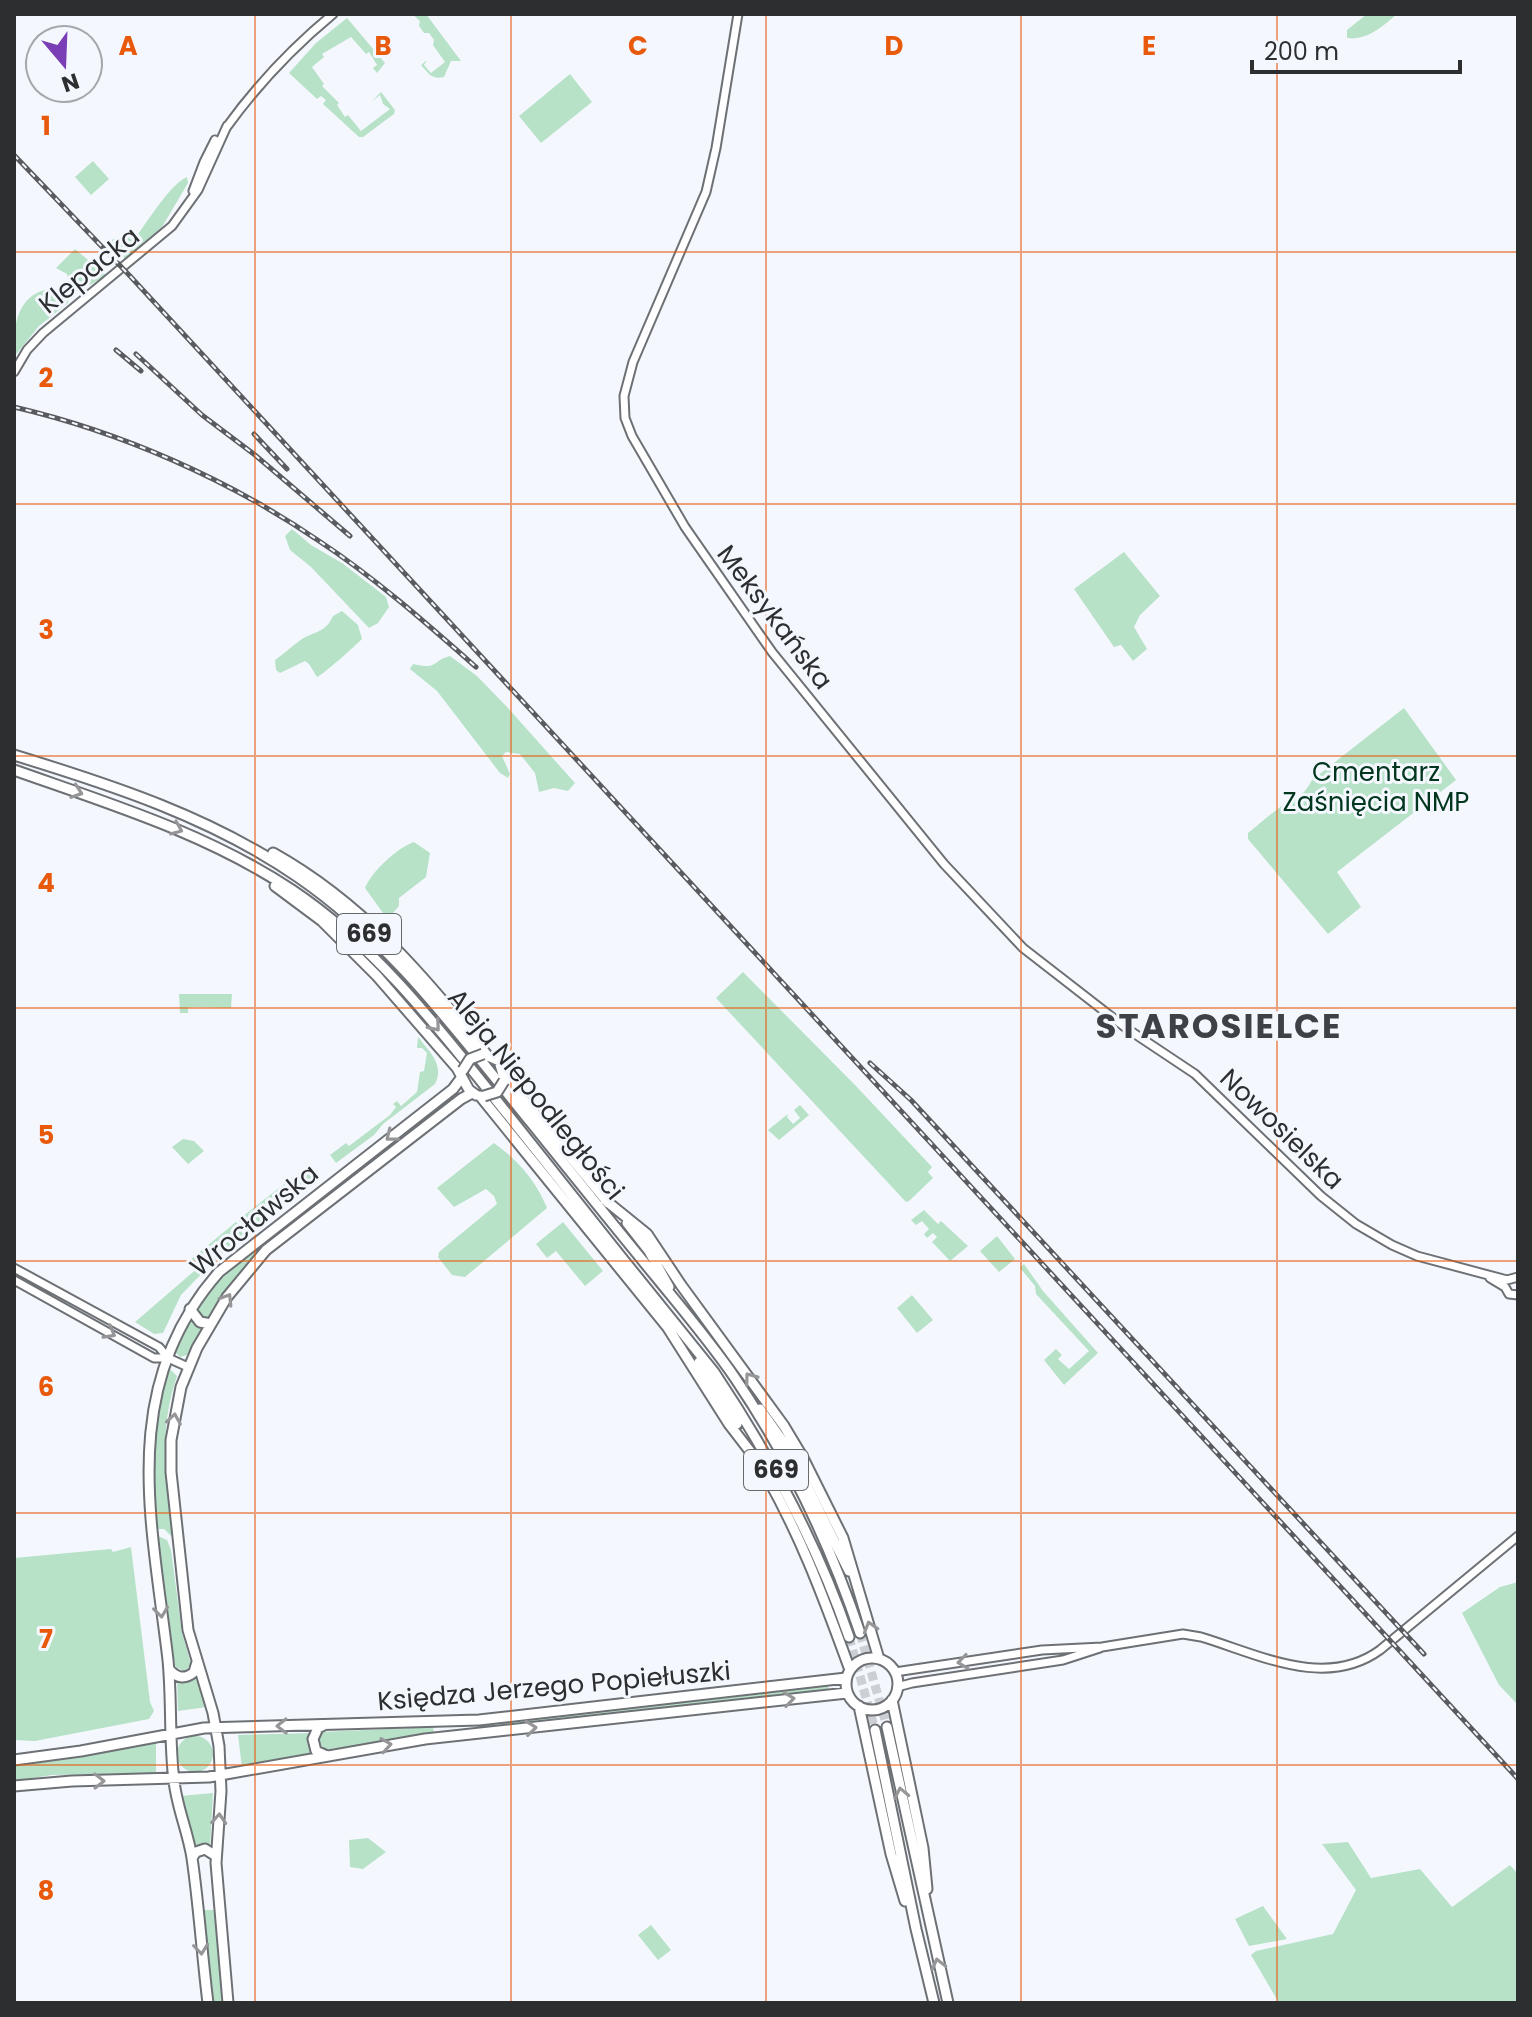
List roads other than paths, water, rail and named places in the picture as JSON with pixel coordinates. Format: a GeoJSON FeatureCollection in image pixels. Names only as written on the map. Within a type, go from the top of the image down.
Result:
{"type":"FeatureCollection","features":[{"type":"Feature","properties":{"kind":"main road"},"geometry":{"type":"LineString","coordinates":[[14,747],[56,768]]}},
{"type":"Feature","properties":{"kind":"main road","name":"Aleja Niepodległości"},"geometry":{"type":"LineString","coordinates":[[14,755],[132,794],[235,839],[301,879],[383,949],[431,1000],[686,1313],[735,1378],[785,1462],[821,1533],[854,1635],[811,1538],[776,1470],[714,1372],[401,987],[312,904],[226,851],[126,809],[14,772]]}},
{"type":"Feature","properties":{"kind":"main road"},"geometry":{"type":"LineString","coordinates":[[188,817],[237,834],[306,872],[349,904],[409,960],[485,1054],[499,1061],[504,1078],[649,1251],[686,1313]]}},
{"type":"Feature","properties":{"kind":"main road"},"geometry":{"type":"LineString","coordinates":[[226,851],[322,921],[401,1002],[463,1074],[466,1086],[479,1095],[668,1328],[729,1424],[759,1463]]}},
{"type":"Feature","properties":{"kind":"main road"},"geometry":{"type":"LineString","coordinates":[[463,1074],[470,1059],[485,1054]]}},
{"type":"Feature","properties":{"kind":"main road","name":"Wrocławska"},"geometry":{"type":"LineString","coordinates":[[208,2003],[192,1858],[174,1780],[168,1668],[147,1470],[151,1419],[168,1358],[190,1309],[219,1272],[453,1089],[463,1074]]}},
{"type":"Feature","properties":{"kind":"main road"},"geometry":{"type":"LineString","coordinates":[[479,1095],[497,1092],[504,1078]]}},
{"type":"Feature","properties":{"kind":"main road","name":"Wrocławska"},"geometry":{"type":"LineString","coordinates":[[228,2003],[216,1856],[221,1776],[216,1728],[188,1630],[171,1472],[171,1440],[177,1404],[188,1367],[211,1324],[237,1282],[266,1250],[461,1099],[479,1095]]}},
{"type":"Feature","properties":{"kind":"main road"},"geometry":{"type":"LineString","coordinates":[[605,1200],[647,1234],[784,1426],[843,1538],[879,1659],[895,1672],[897,1687],[892,1700],[925,1863],[929,1924]]}},
{"type":"Feature","properties":{"kind":"main road"},"geometry":{"type":"LineString","coordinates":[[190,1309],[200,1322],[211,1324]]}},
{"type":"Feature","properties":{"kind":"main road"},"geometry":{"type":"LineString","coordinates":[[672,1320],[779,1496],[807,1554],[848,1674],[847,1693],[859,1706],[873,1710],[892,1700]]}},
{"type":"Feature","properties":{"kind":"main road"},"geometry":{"type":"LineString","coordinates":[[735,1378],[771,1422],[789,1450],[860,1596]]}},
{"type":"Feature","properties":{"kind":"main road"},"geometry":{"type":"LineString","coordinates":[[848,1674],[859,1661],[879,1659]]}},
{"type":"Feature","properties":{"kind":"main road"},"geometry":{"type":"LineString","coordinates":[[168,1668],[175,1675],[186,1677],[194,1672],[197,1662]]}},
{"type":"Feature","properties":{"kind":"main road","name":"Księdza Jerzego Popiełuszki"},"geometry":{"type":"LineString","coordinates":[[171,1733],[216,1728],[479,1720],[848,1674]]}},
{"type":"Feature","properties":{"kind":"main road","name":"Księdza Jerzego Popiełuszki"},"geometry":{"type":"LineString","coordinates":[[174,1780],[221,1776],[425,1739],[847,1693]]}},
{"type":"Feature","properties":{"kind":"main road"},"geometry":{"type":"LineString","coordinates":[[859,1706],[891,1854],[916,1929]]}},
{"type":"Feature","properties":{"kind":"main road"},"geometry":{"type":"LineString","coordinates":[[478,1733],[484,1726],[479,1720]]}},
{"type":"Feature","properties":{"kind":"main road"},"geometry":{"type":"LineString","coordinates":[[324,1725],[314,1733],[313,1739],[316,1751],[327,1756]]}},
{"type":"Feature","properties":{"kind":"main road"},"geometry":{"type":"LineString","coordinates":[[887,1727],[948,2003]]}},
{"type":"Feature","properties":{"kind":"main road"},"geometry":{"type":"LineString","coordinates":[[875,1730],[934,2003]]}},
{"type":"Feature","properties":{"kind":"main road"},"geometry":{"type":"LineString","coordinates":[[14,1760],[81,1751],[171,1733]]}},
{"type":"Feature","properties":{"kind":"main road"},"geometry":{"type":"LineString","coordinates":[[14,1786],[174,1780]]}},
{"type":"Feature","properties":{"kind":"main road"},"geometry":{"type":"LineString","coordinates":[[192,1858],[200,1849],[211,1851],[216,1856]]}},
{"type":"Feature","properties":{"kind":"main road"},"geometry":{"type":"LineString","coordinates":[[196,1895],[218,1896]]}},
{"type":"Feature","properties":{"kind":"street","name":"Klepacka"},"geometry":{"type":"LineString","coordinates":[[14,372],[27,350],[43,333],[172,226],[198,190],[227,126],[244,102],[303,38],[333,14]]}},
{"type":"Feature","properties":{"kind":"street","name":"Meksykańska"},"geometry":{"type":"LineString","coordinates":[[738,14],[716,148],[697,217],[625,386],[625,418],[636,445],[685,527],[772,652],[977,902],[1023,948],[1063,980]]}},
{"type":"Feature","properties":{"kind":"street","name":"Nowosielska"},"geometry":{"type":"LineString","coordinates":[[1063,980],[1126,1028],[1195,1074],[1321,1196],[1356,1224],[1410,1253],[1506,1284]]}},
{"type":"Feature","properties":{"kind":"street"},"geometry":{"type":"LineString","coordinates":[[14,1268],[159,1347],[168,1358]]}},
{"type":"Feature","properties":{"kind":"street"},"geometry":{"type":"LineString","coordinates":[[1518,1277],[1506,1284],[1509,1294],[1518,1296]]}},
{"type":"Feature","properties":{"kind":"street"},"geometry":{"type":"LineString","coordinates":[[14,1280],[150,1356],[168,1358],[188,1367]]}},
{"type":"Feature","properties":{"kind":"street"},"geometry":{"type":"LineString","coordinates":[[897,1687],[1063,1660],[1102,1647],[1183,1634],[1312,1669],[1340,1668],[1358,1663],[1380,1650],[1518,1536]]}},
{"type":"Feature","properties":{"kind":"street"},"geometry":{"type":"LineString","coordinates":[[895,1672],[1079,1646],[1102,1647]]}},
{"type":"Feature","properties":{"kind":"tunnel"},"geometry":{"type":"LineString","coordinates":[[860,1633],[887,1727]]}},
{"type":"Feature","properties":{"kind":"tunnel"},"geometry":{"type":"LineString","coordinates":[[849,1637],[875,1730]]}},
{"type":"Feature","properties":{"kind":"railway"},"geometry":{"type":"LineString","coordinates":[[14,155],[130,276],[1518,1779]]}},
{"type":"Feature","properties":{"kind":"railway"},"geometry":{"type":"LineString","coordinates":[[116,350],[141,371]]}},
{"type":"Feature","properties":{"kind":"railway"},"geometry":{"type":"LineString","coordinates":[[136,354],[202,415],[255,455],[350,536]]}},
{"type":"Feature","properties":{"kind":"railway"},"geometry":{"type":"LineString","coordinates":[[14,407],[134,444],[248,497],[360,570],[476,667]]}},
{"type":"Feature","properties":{"kind":"railway"},"geometry":{"type":"LineString","coordinates":[[254,434],[287,469]]}},
{"type":"Feature","properties":{"kind":"railway"},"geometry":{"type":"LineString","coordinates":[[870,1063],[911,1100],[1424,1654]]}},
{"type":"Feature","properties":{"kind":"district","name":"STAROSIELCE"},"geometry":{"type":"Point","coordinates":[1219,1026]}},
{"type":"Feature","properties":{"kind":"park label","name":"Cmentarz Zaśnięcia NMP"},"geometry":{"type":"Point","coordinates":[1376,787]}}]}
